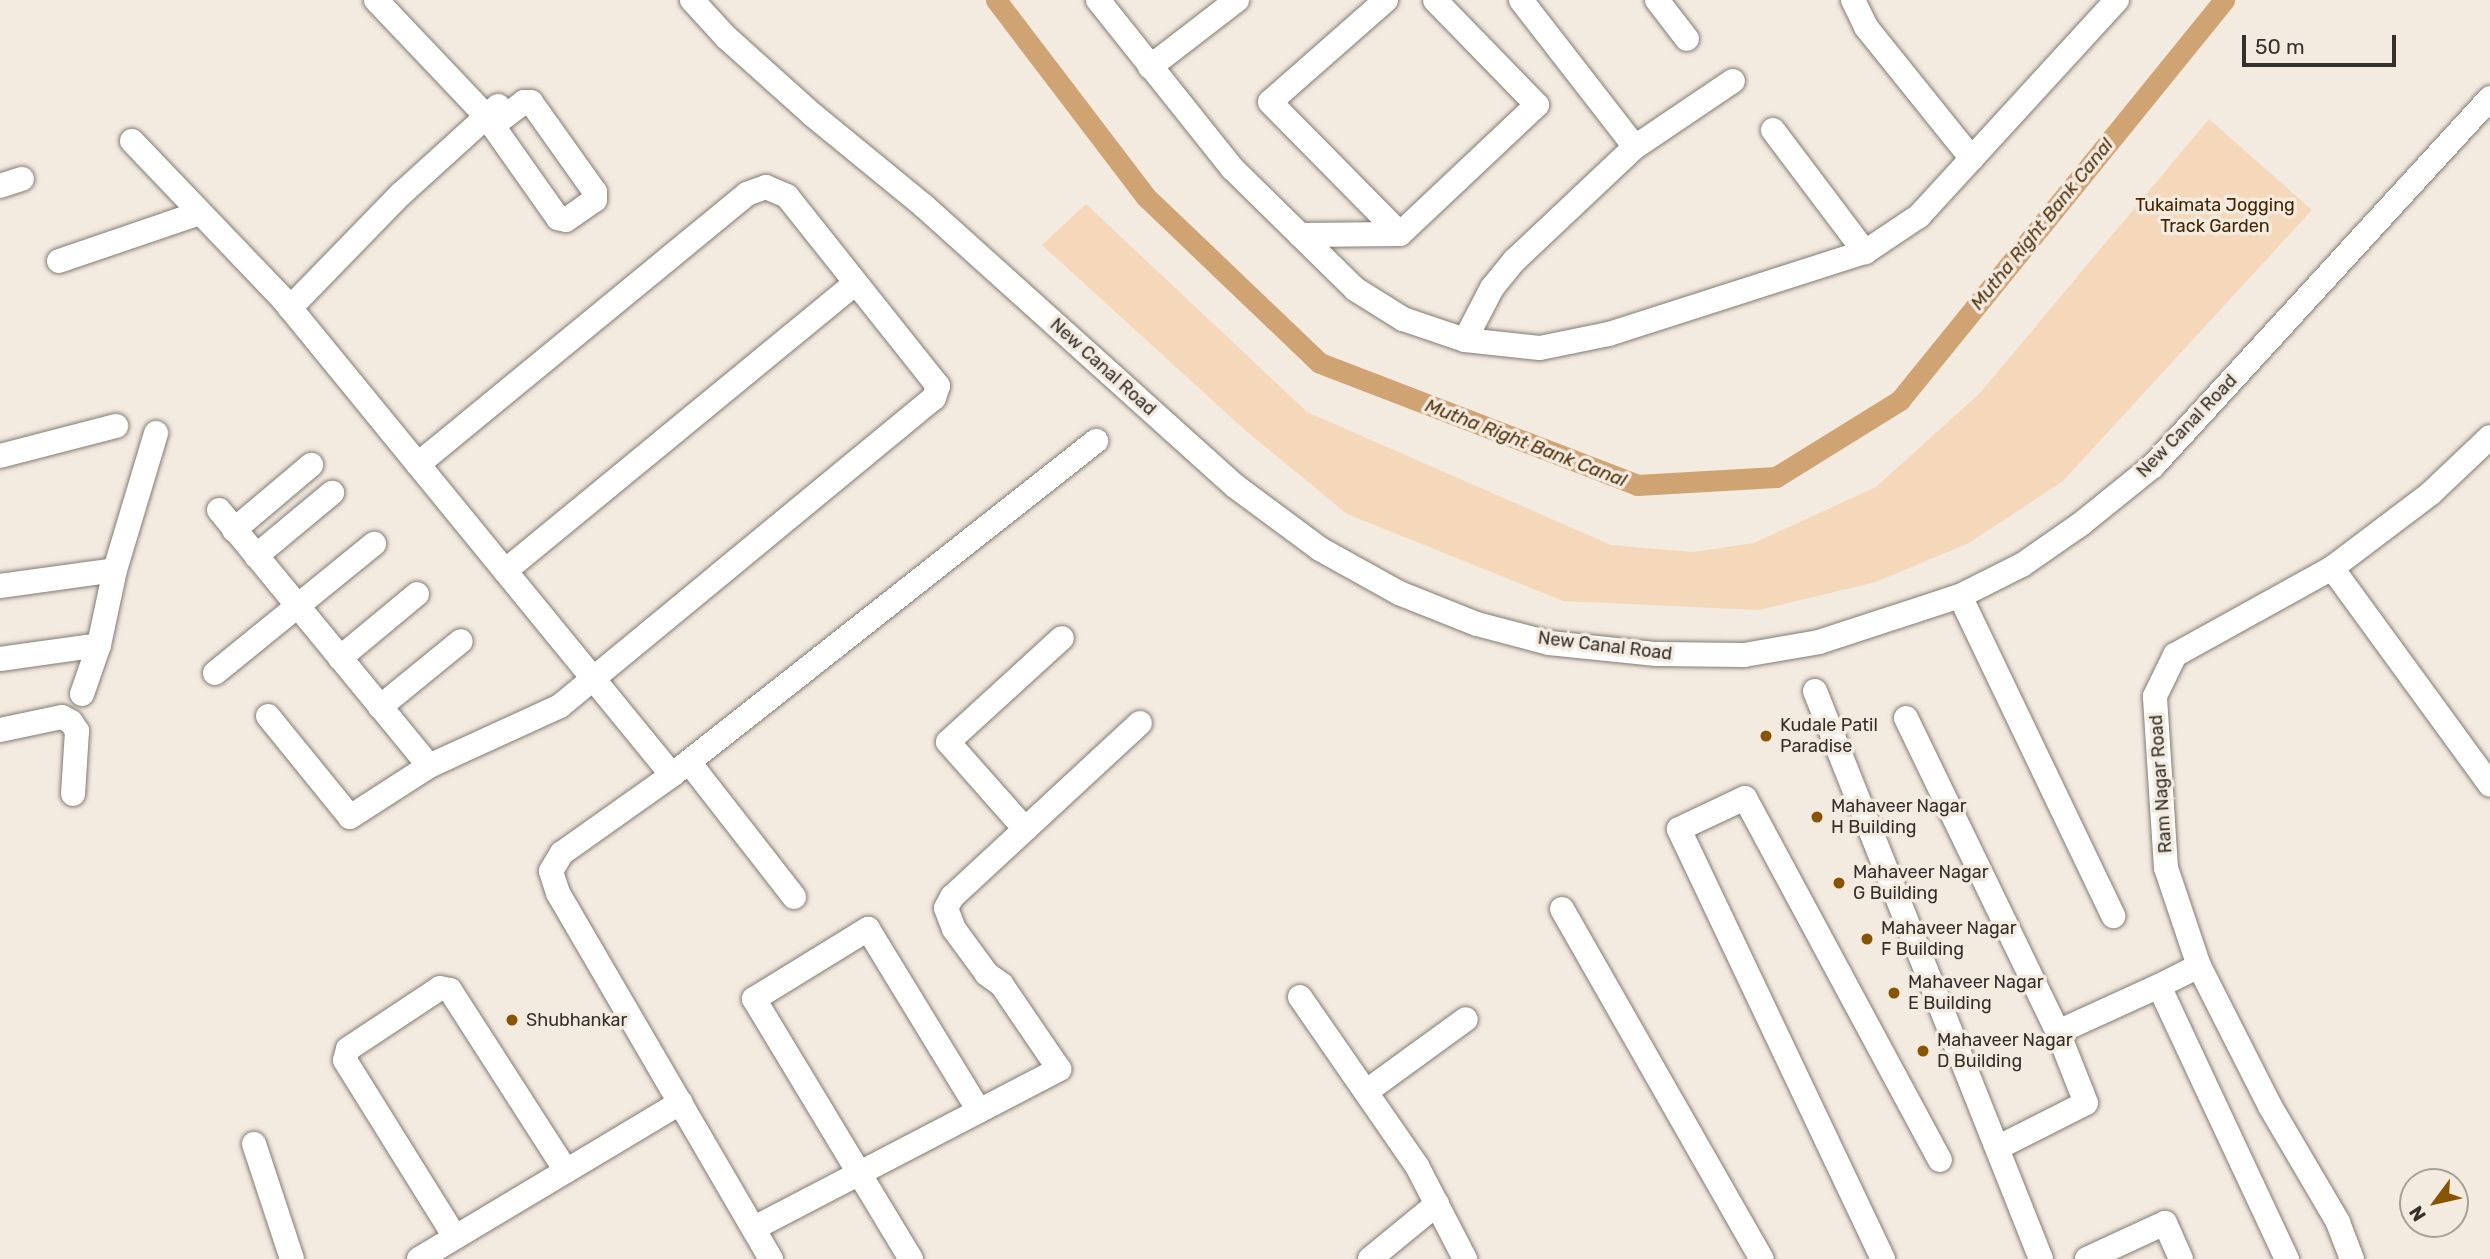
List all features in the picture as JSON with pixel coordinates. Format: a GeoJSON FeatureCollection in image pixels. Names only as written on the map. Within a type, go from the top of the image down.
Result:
{"type":"FeatureCollection","features":[{"type":"Feature","properties":{"kind":"street"},"geometry":{"type":"LineString","coordinates":[[376,0],[489,121],[558,218],[566,220],[595,200],[595,192],[531,102],[524,102],[489,121]]}},
{"type":"Feature","properties":{"kind":"street","name":"New Canal Road"},"geometry":{"type":"LineString","coordinates":[[692,0],[794,99],[924,206],[1235,486],[1320,549],[1399,593],[1477,624],[1549,643],[1656,654],[1744,655],[1819,642],[1960,596],[2032,558],[2153,466],[2490,98]]}},
{"type":"Feature","properties":{"kind":"street"},"geometry":{"type":"LineString","coordinates":[[1098,0],[1232,168],[1355,289],[1403,319],[1465,340],[1541,348],[1609,334],[1865,252],[1919,216],[1972,159],[2103,6]]}},
{"type":"Feature","properties":{"kind":"street"},"geometry":{"type":"LineString","coordinates":[[1150,67],[1237,0]]}},
{"type":"Feature","properties":{"kind":"street"},"geometry":{"type":"LineString","coordinates":[[1386,0],[1270,102],[1400,234]]}},
{"type":"Feature","properties":{"kind":"street"},"geometry":{"type":"LineString","coordinates":[[1300,235],[1400,234],[1537,105],[1434,0]]}},
{"type":"Feature","properties":{"kind":"street"},"geometry":{"type":"LineString","coordinates":[[1521,0],[1635,147]]}},
{"type":"Feature","properties":{"kind":"street"},"geometry":{"type":"LineString","coordinates":[[1657,0],[1687,40]]}},
{"type":"Feature","properties":{"kind":"street"},"geometry":{"type":"LineString","coordinates":[[1853,0],[1866,27],[1972,159]]}},
{"type":"Feature","properties":{"kind":"street"},"geometry":{"type":"LineString","coordinates":[[1465,340],[1492,288],[1515,260],[1635,147],[1733,81]]}},
{"type":"Feature","properties":{"kind":"street"},"geometry":{"type":"LineString","coordinates":[[290,308],[401,194],[489,121],[522,87]]}},
{"type":"Feature","properties":{"kind":"street"},"geometry":{"type":"LineString","coordinates":[[1773,130],[1865,252]]}},
{"type":"Feature","properties":{"kind":"street"},"geometry":{"type":"LineString","coordinates":[[132,141],[290,308],[593,678],[681,769],[794,897]]}},
{"type":"Feature","properties":{"kind":"street"},"geometry":{"type":"LineString","coordinates":[[268,716],[350,817],[429,766],[560,706],[934,398],[938,386],[787,196],[766,187],[747,194],[418,464]]}},
{"type":"Feature","properties":{"kind":"street"},"geometry":{"type":"LineString","coordinates":[[59,261],[200,213]]}},
{"type":"Feature","properties":{"kind":"street"},"geometry":{"type":"LineString","coordinates":[[505,570],[855,283]]}},
{"type":"Feature","properties":{"kind":"street"},"geometry":{"type":"LineString","coordinates":[[0,456],[116,426]]}},
{"type":"Feature","properties":{"kind":"street"},"geometry":{"type":"LineString","coordinates":[[82,694],[99,645],[115,570],[156,433]]}},
{"type":"Feature","properties":{"kind":"street","name":"Ram Nagar Road"},"geometry":{"type":"LineString","coordinates":[[2353,1259],[2338,1222],[2270,1105],[2199,966],[2166,868],[2155,696],[2175,655],[2332,568],[2431,494],[2489,439]]}},
{"type":"Feature","properties":{"kind":"street"},"geometry":{"type":"LineString","coordinates":[[772,1259],[558,893],[551,871],[562,853],[681,769],[1096,441]]}},
{"type":"Feature","properties":{"kind":"street"},"geometry":{"type":"LineString","coordinates":[[234,530],[312,465]]}},
{"type":"Feature","properties":{"kind":"street"},"geometry":{"type":"LineString","coordinates":[[256,556],[332,493]]}},
{"type":"Feature","properties":{"kind":"street"},"geometry":{"type":"LineString","coordinates":[[219,510],[429,766]]}},
{"type":"Feature","properties":{"kind":"street"},"geometry":{"type":"LineString","coordinates":[[215,673],[374,544]]}},
{"type":"Feature","properties":{"kind":"street"},"geometry":{"type":"LineString","coordinates":[[2332,568],[2490,785]]}},
{"type":"Feature","properties":{"kind":"street"},"geometry":{"type":"LineString","coordinates":[[0,586],[115,570]]}},
{"type":"Feature","properties":{"kind":"street"},"geometry":{"type":"LineString","coordinates":[[340,658],[417,594]]}},
{"type":"Feature","properties":{"kind":"street"},"geometry":{"type":"LineString","coordinates":[[1960,596],[2113,916]]}},
{"type":"Feature","properties":{"kind":"street"},"geometry":{"type":"LineString","coordinates":[[1025,829],[948,742],[1062,638]]}},
{"type":"Feature","properties":{"kind":"street"},"geometry":{"type":"LineString","coordinates":[[380,707],[461,640]]}},
{"type":"Feature","properties":{"kind":"street"},"geometry":{"type":"LineString","coordinates":[[0,659],[99,645]]}},
{"type":"Feature","properties":{"kind":"street"},"geometry":{"type":"LineString","coordinates":[[1815,691],[1999,1147],[2041,1259]]}},
{"type":"Feature","properties":{"kind":"street"},"geometry":{"type":"LineString","coordinates":[[0,730],[62,718],[71,722],[77,731],[73,794]]}},
{"type":"Feature","properties":{"kind":"street"},"geometry":{"type":"LineString","coordinates":[[1906,718],[2057,1032],[2086,1103],[1999,1147]]}},
{"type":"Feature","properties":{"kind":"street"},"geometry":{"type":"LineString","coordinates":[[755,1227],[860,1176],[1059,1069],[1002,985],[987,974],[954,929],[946,908],[952,897],[1140,723]]}},
{"type":"Feature","properties":{"kind":"street"},"geometry":{"type":"LineString","coordinates":[[1883,1259],[1679,829],[1745,798],[1940,1160]]}},
{"type":"Feature","properties":{"kind":"street"},"geometry":{"type":"LineString","coordinates":[[1562,909],[1762,1259]]}},
{"type":"Feature","properties":{"kind":"street"},"geometry":{"type":"LineString","coordinates":[[911,1259],[754,999],[868,929],[979,1111]]}},
{"type":"Feature","properties":{"kind":"street"},"geometry":{"type":"LineString","coordinates":[[2057,1032],[2199,966]]}},
{"type":"Feature","properties":{"kind":"street"},"geometry":{"type":"LineString","coordinates":[[2159,986],[2287,1259]]}},
{"type":"Feature","properties":{"kind":"street"},"geometry":{"type":"LineString","coordinates":[[455,1237],[345,1060],[348,1049],[440,988],[450,990],[566,1171]]}},
{"type":"Feature","properties":{"kind":"street"},"geometry":{"type":"LineString","coordinates":[[1300,997],[1367,1091],[1437,1204],[1465,1259]]}},
{"type":"Feature","properties":{"kind":"street"},"geometry":{"type":"LineString","coordinates":[[1367,1091],[1466,1019]]}},
{"type":"Feature","properties":{"kind":"street"},"geometry":{"type":"LineString","coordinates":[[419,1259],[681,1102]]}},
{"type":"Feature","properties":{"kind":"street"},"geometry":{"type":"LineString","coordinates":[[254,1144],[292,1259]]}},
{"type":"Feature","properties":{"kind":"street"},"geometry":{"type":"LineString","coordinates":[[1370,1259],[1437,1204]]}},
{"type":"Feature","properties":{"kind":"street"},"geometry":{"type":"LineString","coordinates":[[2087,1259],[2115,1253],[2165,1223],[2181,1259]]}},
{"type":"Feature","properties":{"kind":"green space","name":"Tukaimata Jogging Track Garden"},"geometry":{"type":"Polygon","coordinates":[[[2209,119],[2312,210],[2063,481],[1969,543],[1876,582],[1759,610],[1563,601],[1347,514],[1245,430],[1042,245],[1086,204],[1307,412],[1611,545],[1693,552],[1754,543],[1876,487],[1980,393],[2209,119]]]}},
{"type":"Feature","properties":{"kind":"waterway","name":"Mutha Right Bank Canal"},"geometry":{"type":"LineString","coordinates":[[996,0],[1146,197],[1320,363],[1637,485],[1776,477],[1900,400],[2224,0]]}},
{"type":"Feature","properties":{"kind":"place","name":"Kudale Patil Paradise"},"geometry":{"type":"Point","coordinates":[1766,736]}},
{"type":"Feature","properties":{"kind":"place","name":"Mahaveer Nagar H Building"},"geometry":{"type":"Point","coordinates":[1817,817]}},
{"type":"Feature","properties":{"kind":"place","name":"Mahaveer Nagar G Building"},"geometry":{"type":"Point","coordinates":[1839,883]}},
{"type":"Feature","properties":{"kind":"place","name":"Mahaveer Nagar F Building"},"geometry":{"type":"Point","coordinates":[1867,939]}},
{"type":"Feature","properties":{"kind":"place","name":"Mahaveer Nagar E Building"},"geometry":{"type":"Point","coordinates":[1894,993]}},
{"type":"Feature","properties":{"kind":"place","name":"Shubhankar"},"geometry":{"type":"Point","coordinates":[512,1020]}},
{"type":"Feature","properties":{"kind":"place","name":"Mahaveer Nagar D Building"},"geometry":{"type":"Point","coordinates":[1923,1051]}}]}
